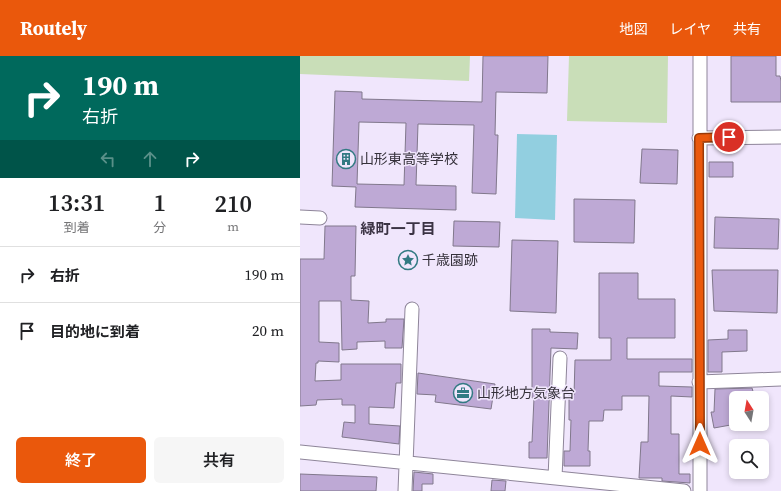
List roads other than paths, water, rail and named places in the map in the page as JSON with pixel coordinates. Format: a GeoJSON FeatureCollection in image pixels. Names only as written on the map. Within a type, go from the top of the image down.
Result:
{"type":"FeatureCollection","features":[{"type":"Feature","properties":{"kind":"street"},"geometry":{"type":"LineString","coordinates":[[700,56],[700,491]]}},
{"type":"Feature","properties":{"kind":"street"},"geometry":{"type":"LineString","coordinates":[[699,138],[778,135]]}},
{"type":"Feature","properties":{"kind":"street"},"geometry":{"type":"LineString","coordinates":[[300,217],[320,218]]}},
{"type":"Feature","properties":{"kind":"street"},"geometry":{"type":"LineString","coordinates":[[405,491],[412,309]]}},
{"type":"Feature","properties":{"kind":"street"},"geometry":{"type":"LineString","coordinates":[[555,478],[560,358]]}},
{"type":"Feature","properties":{"kind":"street"},"geometry":{"type":"LineString","coordinates":[[699,382],[781,379]]}},
{"type":"Feature","properties":{"kind":"street"},"geometry":{"type":"LineString","coordinates":[[300,452],[684,491]]}},
{"type":"Feature","properties":{"kind":"water"},"geometry":{"type":"Polygon","coordinates":[[[517,134],[557,135],[555,220],[515,218],[517,134]]]}},
{"type":"Feature","properties":{"kind":"place","name":"山形東高等学校"},"geometry":{"type":"Point","coordinates":[346,159]}},
{"type":"Feature","properties":{"kind":"place","name":"千歳園跡"},"geometry":{"type":"Point","coordinates":[408,260]}},
{"type":"Feature","properties":{"kind":"place","name":"山形地方気象台"},"geometry":{"type":"Point","coordinates":[463,393]}},
{"type":"Feature","properties":{"kind":"district","name":"緑町一丁目"},"geometry":{"type":"Point","coordinates":[398,228]}}]}
